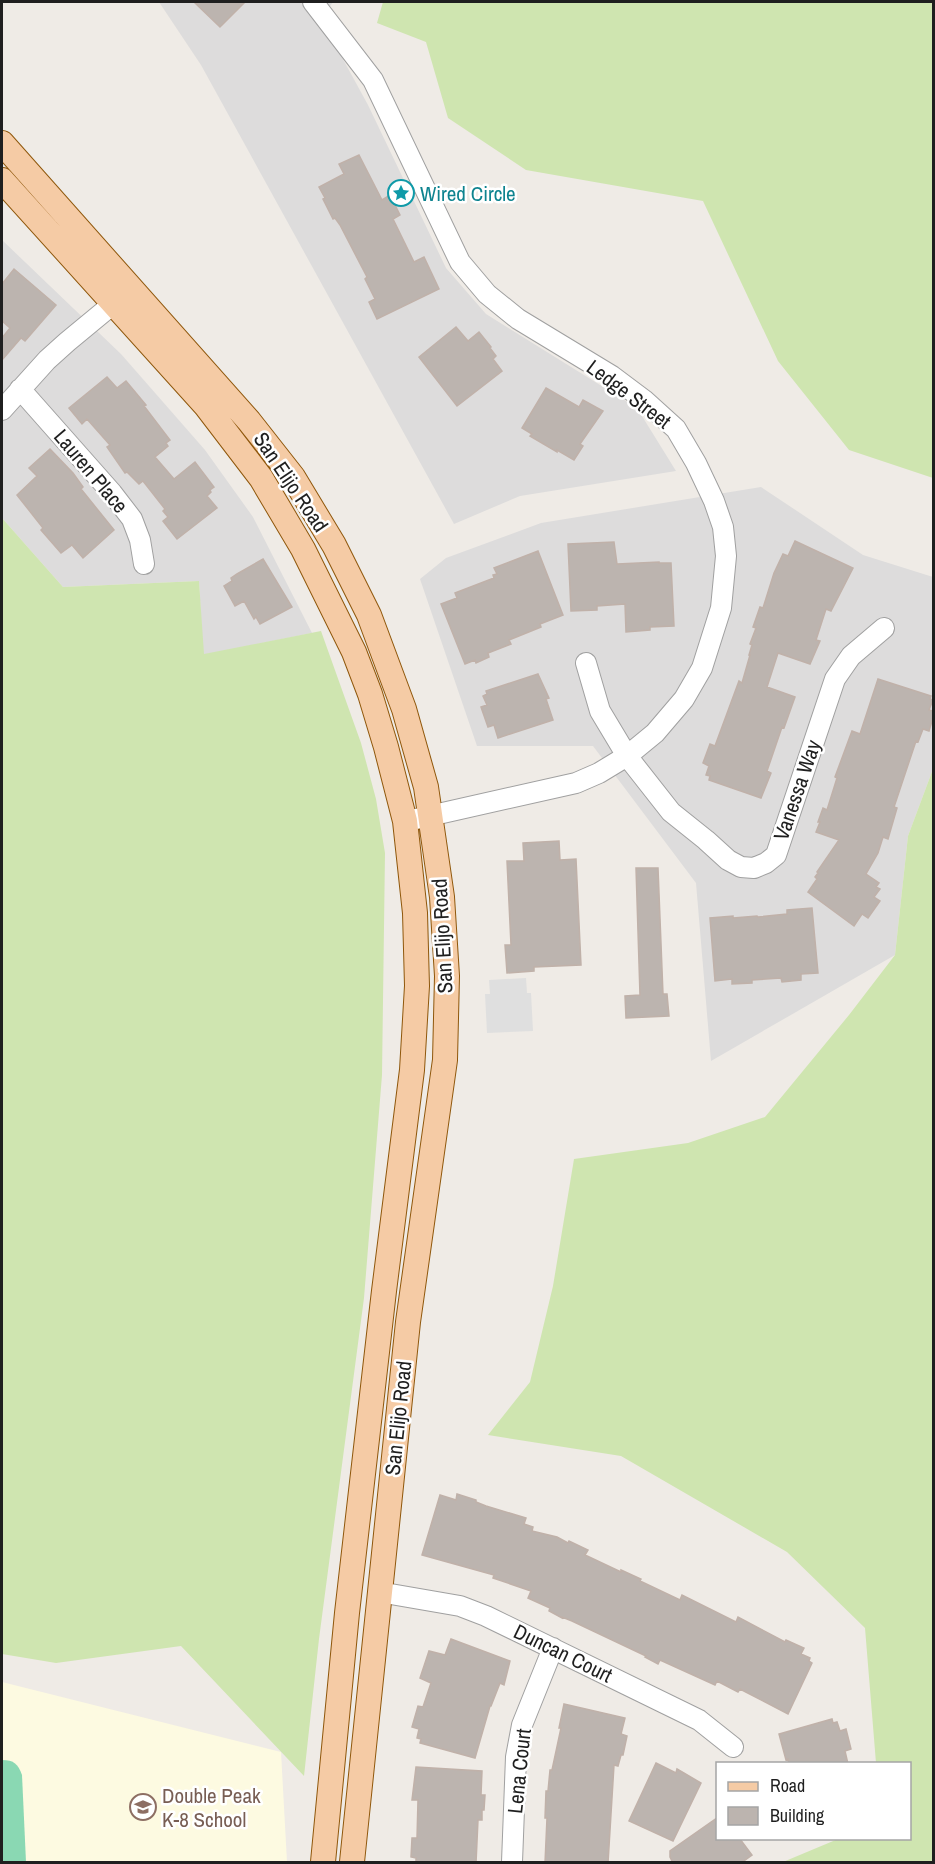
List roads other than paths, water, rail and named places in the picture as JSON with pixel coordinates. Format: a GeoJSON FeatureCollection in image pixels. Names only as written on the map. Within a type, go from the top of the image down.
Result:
{"type":"FeatureCollection","features":[{"type":"Feature","properties":{"kind":"main road","name":"San Elijo Road"},"geometry":{"type":"LineString","coordinates":[[2,143],[249,420],[293,477],[334,544],[369,615],[404,709],[432,816],[442,897],[447,976],[445,1060],[408,1322],[352,1863]]}},
{"type":"Feature","properties":{"kind":"main road","name":"San Elijo Road"},"geometry":{"type":"LineString","coordinates":[[2,180],[206,406],[261,478],[303,549],[354,652],[389,756],[405,821],[415,913],[417,986],[412,1070],[349,1601],[323,1863]]}},
{"type":"Feature","properties":{"kind":"main road"},"geometry":{"type":"LineString","coordinates":[[415,913],[425,922],[430,933],[431,984],[434,996],[446,1007]]}},
{"type":"Feature","properties":{"kind":"street","name":"Ledge Street"},"geometry":{"type":"LineString","coordinates":[[313,2],[373,81],[460,262],[487,294],[518,319],[612,376],[644,400],[676,429],[696,463],[714,501],[723,527],[726,556],[721,608],[702,668],[684,699],[655,733],[627,756],[599,773],[576,783],[405,821]]}},
{"type":"Feature","properties":{"kind":"street"},"geometry":{"type":"LineString","coordinates":[[2,410],[66,342],[113,304]]}},
{"type":"Feature","properties":{"kind":"street","name":"Lauren Place"},"geometry":{"type":"LineString","coordinates":[[20,389],[112,493],[132,519],[140,540],[144,564]]}},
{"type":"Feature","properties":{"kind":"street","name":"Vanessa Way"},"geometry":{"type":"LineString","coordinates":[[586,663],[600,711],[627,756],[671,812],[728,860],[741,867],[754,868],[766,863],[776,855],[835,679],[852,656],[884,628]]}},
{"type":"Feature","properties":{"kind":"street","name":"Duncan Court"},"geometry":{"type":"LineString","coordinates":[[379,1592],[460,1606],[486,1616],[699,1720],[733,1747]]}},
{"type":"Feature","properties":{"kind":"street","name":"Lena Court"},"geometry":{"type":"LineString","coordinates":[[512,1863],[516,1757],[522,1725],[553,1648]]}},
{"type":"Feature","properties":{"kind":"place","name":"Wired Circle"},"geometry":{"type":"Point","coordinates":[401,193]}},
{"type":"Feature","properties":{"kind":"place","name":"Double Peak K-8 School"},"geometry":{"type":"Point","coordinates":[143,1807]}}]}
